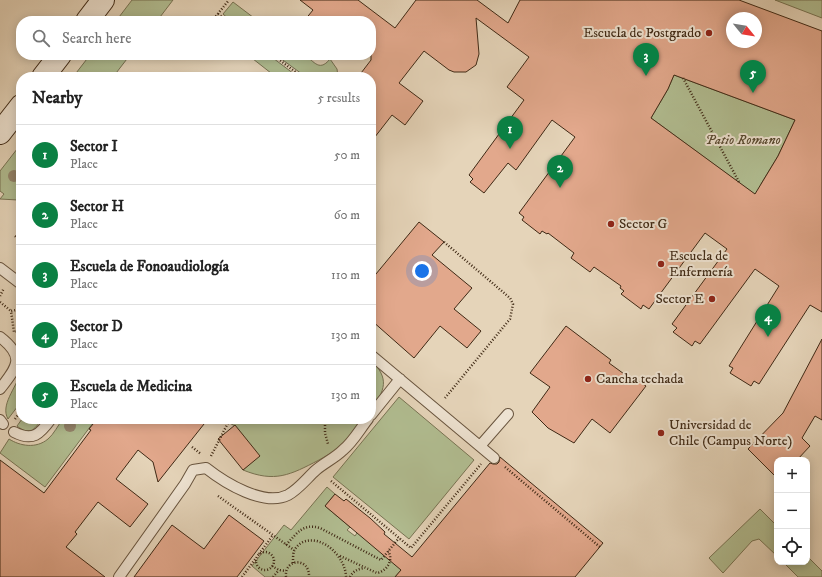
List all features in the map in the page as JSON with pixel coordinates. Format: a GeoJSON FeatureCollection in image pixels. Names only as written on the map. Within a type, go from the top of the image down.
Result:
{"type":"FeatureCollection","features":[{"type":"Feature","properties":{"kind":"main road"},"geometry":{"type":"LineString","coordinates":[[91,16],[103,0]]}},
{"type":"Feature","properties":{"kind":"main road"},"geometry":{"type":"LineString","coordinates":[[47,72],[56,60]]}},
{"type":"Feature","properties":{"kind":"main road"},"geometry":{"type":"LineString","coordinates":[[0,133],[16,112]]}},
{"type":"Feature","properties":{"kind":"lane"},"geometry":{"type":"LineString","coordinates":[[0,268],[16,280]]}},
{"type":"Feature","properties":{"kind":"lane"},"geometry":{"type":"LineString","coordinates":[[0,337],[10,345],[15,352],[16,359],[13,372],[0,389]]}},
{"type":"Feature","properties":{"kind":"lane"},"geometry":{"type":"LineString","coordinates":[[376,359],[492,456]]}},
{"type":"Feature","properties":{"kind":"lane"},"geometry":{"type":"LineString","coordinates":[[376,409],[400,379]]}},
{"type":"Feature","properties":{"kind":"lane"},"geometry":{"type":"LineString","coordinates":[[480,446],[508,414]]}},
{"type":"Feature","properties":{"kind":"lane"},"geometry":{"type":"LineString","coordinates":[[14,432],[28,437],[42,432],[48,424]]}},
{"type":"Feature","properties":{"kind":"lane"},"geometry":{"type":"LineString","coordinates":[[119,577],[185,484],[193,470],[206,468],[221,479],[248,492],[258,496],[279,498],[289,494],[316,470],[343,450],[364,424]]}},
{"type":"Feature","properties":{"kind":"path"},"geometry":{"type":"LineString","coordinates":[[221,16],[218,14],[229,0]]}},
{"type":"Feature","properties":{"kind":"path"},"geometry":{"type":"LineString","coordinates":[[279,60],[295,72]]}},
{"type":"Feature","properties":{"kind":"path"},"geometry":{"type":"LineString","coordinates":[[682,78],[739,182]]}},
{"type":"Feature","properties":{"kind":"path"},"geometry":{"type":"LineString","coordinates":[[436,409],[510,319],[513,304],[510,298],[444,242]]}},
{"type":"Feature","properties":{"kind":"path"},"geometry":{"type":"LineString","coordinates":[[0,302],[11,311],[14,332],[16,332]]}},
{"type":"Feature","properties":{"kind":"path"},"geometry":{"type":"LineString","coordinates":[[11,311],[16,310]]}},
{"type":"Feature","properties":{"kind":"path"},"geometry":{"type":"LineString","coordinates":[[206,458],[212,456],[228,424]]}},
{"type":"Feature","properties":{"kind":"path"},"geometry":{"type":"LineString","coordinates":[[325,424],[325,433],[328,445],[334,457]]}},
{"type":"Feature","properties":{"kind":"path"},"geometry":{"type":"LineString","coordinates":[[331,481],[411,548],[492,456],[600,547]]}},
{"type":"Feature","properties":{"kind":"path"},"geometry":{"type":"LineString","coordinates":[[213,492],[294,550]]}},
{"type":"Feature","properties":{"kind":"path"},"geometry":{"type":"LineString","coordinates":[[286,545],[301,529],[314,526],[381,560],[399,538]]}},
{"type":"Feature","properties":{"kind":"path"},"geometry":{"type":"LineString","coordinates":[[242,577],[273,535]]}},
{"type":"Feature","properties":{"kind":"path"},"geometry":{"type":"LineString","coordinates":[[293,563],[294,550],[298,545],[311,540],[325,544],[338,555],[344,563],[346,577]]}},
{"type":"Feature","properties":{"kind":"path"},"geometry":{"type":"LineString","coordinates":[[338,555],[377,573],[382,572],[391,562],[391,556],[388,551]]}},
{"type":"Feature","properties":{"kind":"path"},"geometry":{"type":"LineString","coordinates":[[265,552],[271,554],[274,559],[272,566],[270,569],[264,570],[258,567],[256,562],[258,556],[265,552]]}},
{"type":"Feature","properties":{"kind":"path"},"geometry":{"type":"LineString","coordinates":[[286,577],[288,567],[293,563],[299,562],[309,569],[309,577]]}},
{"type":"Feature","properties":{"kind":"path"},"geometry":{"type":"LineString","coordinates":[[272,566],[279,570],[286,571]]}},
{"type":"Feature","properties":{"kind":"path"},"geometry":{"type":"LineString","coordinates":[[350,577],[357,569],[365,568]]}},
{"type":"Feature","properties":{"kind":"path"},"geometry":{"type":"LineString","coordinates":[[273,577],[279,570]]}},
{"type":"Feature","properties":{"kind":"green space"},"geometry":{"type":"Polygon","coordinates":[[[132,0],[173,0],[161,16],[120,16],[132,0]]]}},
{"type":"Feature","properties":{"kind":"green space"},"geometry":{"type":"Polygon","coordinates":[[[775,0],[822,0],[822,18],[775,0]]]}},
{"type":"Feature","properties":{"kind":"green space"},"geometry":{"type":"Polygon","coordinates":[[[233,2],[251,16],[225,16],[223,14],[233,2]]]}},
{"type":"Feature","properties":{"kind":"green space"},"geometry":{"type":"Polygon","coordinates":[[[86,60],[126,60],[117,72],[77,72],[86,60]]]}},
{"type":"Feature","properties":{"kind":"green space"},"geometry":{"type":"Polygon","coordinates":[[[254,60],[276,60],[291,72],[270,72],[254,60]]]}},
{"type":"Feature","properties":{"kind":"green space"},"geometry":{"type":"Polygon","coordinates":[[[283,60],[311,60],[316,64],[322,65],[331,60],[337,72],[299,72],[283,60]]]}},
{"type":"Feature","properties":{"kind":"green space","name":"Patio Romano"},"geometry":{"type":"Polygon","coordinates":[[[674,75],[795,120],[778,156],[761,184],[761,199],[651,118],[668,89],[674,75]]]}},
{"type":"Feature","properties":{"kind":"green space"},"geometry":{"type":"Polygon","coordinates":[[[16,150],[16,200],[0,199],[4,194],[0,191],[0,171],[16,150]]]}},
{"type":"Feature","properties":{"kind":"green space"},"geometry":{"type":"Polygon","coordinates":[[[376,366],[383,379],[380,396],[376,402],[376,366]]]}},
{"type":"Feature","properties":{"kind":"green space"},"geometry":{"type":"Polygon","coordinates":[[[16,384],[16,409],[8,419],[6,408],[16,384]]]}},
{"type":"Feature","properties":{"kind":"green space"},"geometry":{"type":"Polygon","coordinates":[[[399,397],[474,460],[409,539],[333,477],[399,397]]]}},
{"type":"Feature","properties":{"kind":"green space"},"geometry":{"type":"Polygon","coordinates":[[[18,424],[38,424],[34,429],[29,431],[25,431],[17,426],[18,424]]]}},
{"type":"Feature","properties":{"kind":"green space"},"geometry":{"type":"Polygon","coordinates":[[[60,424],[92,424],[45,487],[0,453],[9,439],[23,445],[33,445],[43,442],[52,435],[60,424]]]}},
{"type":"Feature","properties":{"kind":"green space"},"geometry":{"type":"Polygon","coordinates":[[[231,424],[360,424],[345,444],[339,448],[299,470],[282,476],[273,477],[254,474],[243,470],[259,456],[235,426],[231,424]]]}},
{"type":"Feature","properties":{"kind":"green space"},"geometry":{"type":"Polygon","coordinates":[[[327,487],[335,494],[325,506],[350,527],[347,530],[355,536],[357,533],[412,557],[395,577],[265,577],[252,566],[284,525],[291,530],[327,487]]]}},
{"type":"Feature","properties":{"kind":"green space"},"geometry":{"type":"Polygon","coordinates":[[[760,509],[774,523],[774,553],[759,539],[752,541],[723,573],[709,558],[760,509]]]}},
{"type":"Feature","properties":{"kind":"green space"},"geometry":{"type":"Polygon","coordinates":[[[810,559],[822,571],[822,577],[798,577],[786,565],[810,565],[810,559]]]}},
{"type":"Feature","properties":{"kind":"building"},"geometry":{"type":"Polygon","coordinates":[[[300,0],[358,0],[395,28],[416,0],[477,0],[508,23],[520,0],[739,0],[822,31],[822,312],[810,305],[759,384],[754,381],[751,386],[730,373],[733,368],[729,366],[779,286],[755,269],[700,344],[695,341],[692,346],[673,332],[677,328],[672,324],[727,249],[705,233],[649,309],[643,305],[641,309],[621,294],[624,291],[620,288],[621,286],[594,267],[590,272],[571,258],[574,253],[548,233],[547,234],[542,231],[540,234],[522,220],[524,217],[519,213],[575,137],[552,120],[516,170],[508,163],[484,193],[470,182],[473,179],[469,175],[524,100],[507,87],[529,57],[476,18],[479,54],[476,65],[466,72],[454,72],[449,70],[424,51],[399,83],[423,101],[405,125],[392,115],[376,136],[376,72],[362,72],[371,60],[376,60],[376,16],[308,16],[313,10],[300,0]],[[674,75],[668,89],[651,118],[755,194],[778,156],[795,120],[674,75]]]}},
{"type":"Feature","properties":{"kind":"building"},"geometry":{"type":"Polygon","coordinates":[[[419,222],[444,242],[432,255],[472,288],[454,309],[481,331],[467,348],[440,326],[414,358],[376,324],[376,274],[419,222]]]}},
{"type":"Feature","properties":{"kind":"building","name":"Cancha techada"},"geometry":{"type":"Polygon","coordinates":[[[566,326],[611,360],[609,363],[631,379],[633,377],[646,386],[610,433],[592,419],[574,443],[548,428],[532,412],[550,387],[530,373],[566,326]]]}},
{"type":"Feature","properties":{"kind":"building"},"geometry":{"type":"Polygon","coordinates":[[[822,339],[822,420],[815,416],[802,438],[810,446],[800,457],[774,457],[774,475],[748,449],[783,413],[822,339]]]}},
{"type":"Feature","properties":{"kind":"building"},"geometry":{"type":"Polygon","coordinates":[[[93,424],[204,424],[158,482],[153,462],[138,450],[116,479],[148,504],[130,527],[98,502],[75,532],[77,534],[66,547],[105,577],[0,577],[0,460],[44,493],[91,430],[89,429],[93,424]]]}},
{"type":"Feature","properties":{"kind":"building"},"geometry":{"type":"Polygon","coordinates":[[[235,425],[260,456],[243,470],[218,439],[235,425]]]}},
{"type":"Feature","properties":{"kind":"building"},"geometry":{"type":"Polygon","coordinates":[[[500,457],[603,543],[575,577],[395,577],[401,570],[325,506],[335,494],[344,501],[346,499],[370,518],[385,532],[384,534],[412,557],[490,463],[497,464],[500,457]]]}},
{"type":"Feature","properties":{"kind":"building"},"geometry":{"type":"Polygon","coordinates":[[[229,515],[264,541],[237,577],[134,577],[172,525],[204,549],[229,515]]]}},
{"type":"Feature","properties":{"kind":"place","name":"Escuela de Postgrado"},"geometry":{"type":"Point","coordinates":[709,33]}},
{"type":"Feature","properties":{"kind":"place","name":"Escuela de Fonoaudiología"},"geometry":{"type":"Point","coordinates":[646,76]}},
{"type":"Feature","properties":{"kind":"place","name":"Escuela de Medicina"},"geometry":{"type":"Point","coordinates":[753,93]}},
{"type":"Feature","properties":{"kind":"place","name":"Sector I"},"geometry":{"type":"Point","coordinates":[510,149]}},
{"type":"Feature","properties":{"kind":"place","name":"Sector H"},"geometry":{"type":"Point","coordinates":[560,188]}},
{"type":"Feature","properties":{"kind":"place","name":"Sector G"},"geometry":{"type":"Point","coordinates":[611,224]}},
{"type":"Feature","properties":{"kind":"place","name":"Escuela de Enfermería"},"geometry":{"type":"Point","coordinates":[661,264]}},
{"type":"Feature","properties":{"kind":"place","name":"Sector E"},"geometry":{"type":"Point","coordinates":[712,299]}},
{"type":"Feature","properties":{"kind":"place","name":"Sector D"},"geometry":{"type":"Point","coordinates":[768,337]}},
{"type":"Feature","properties":{"kind":"place","name":"Cancha techada"},"geometry":{"type":"Point","coordinates":[588,379]}},
{"type":"Feature","properties":{"kind":"place","name":"Universidad de Chile (Campus Norte)"},"geometry":{"type":"Point","coordinates":[661,433]}}]}
